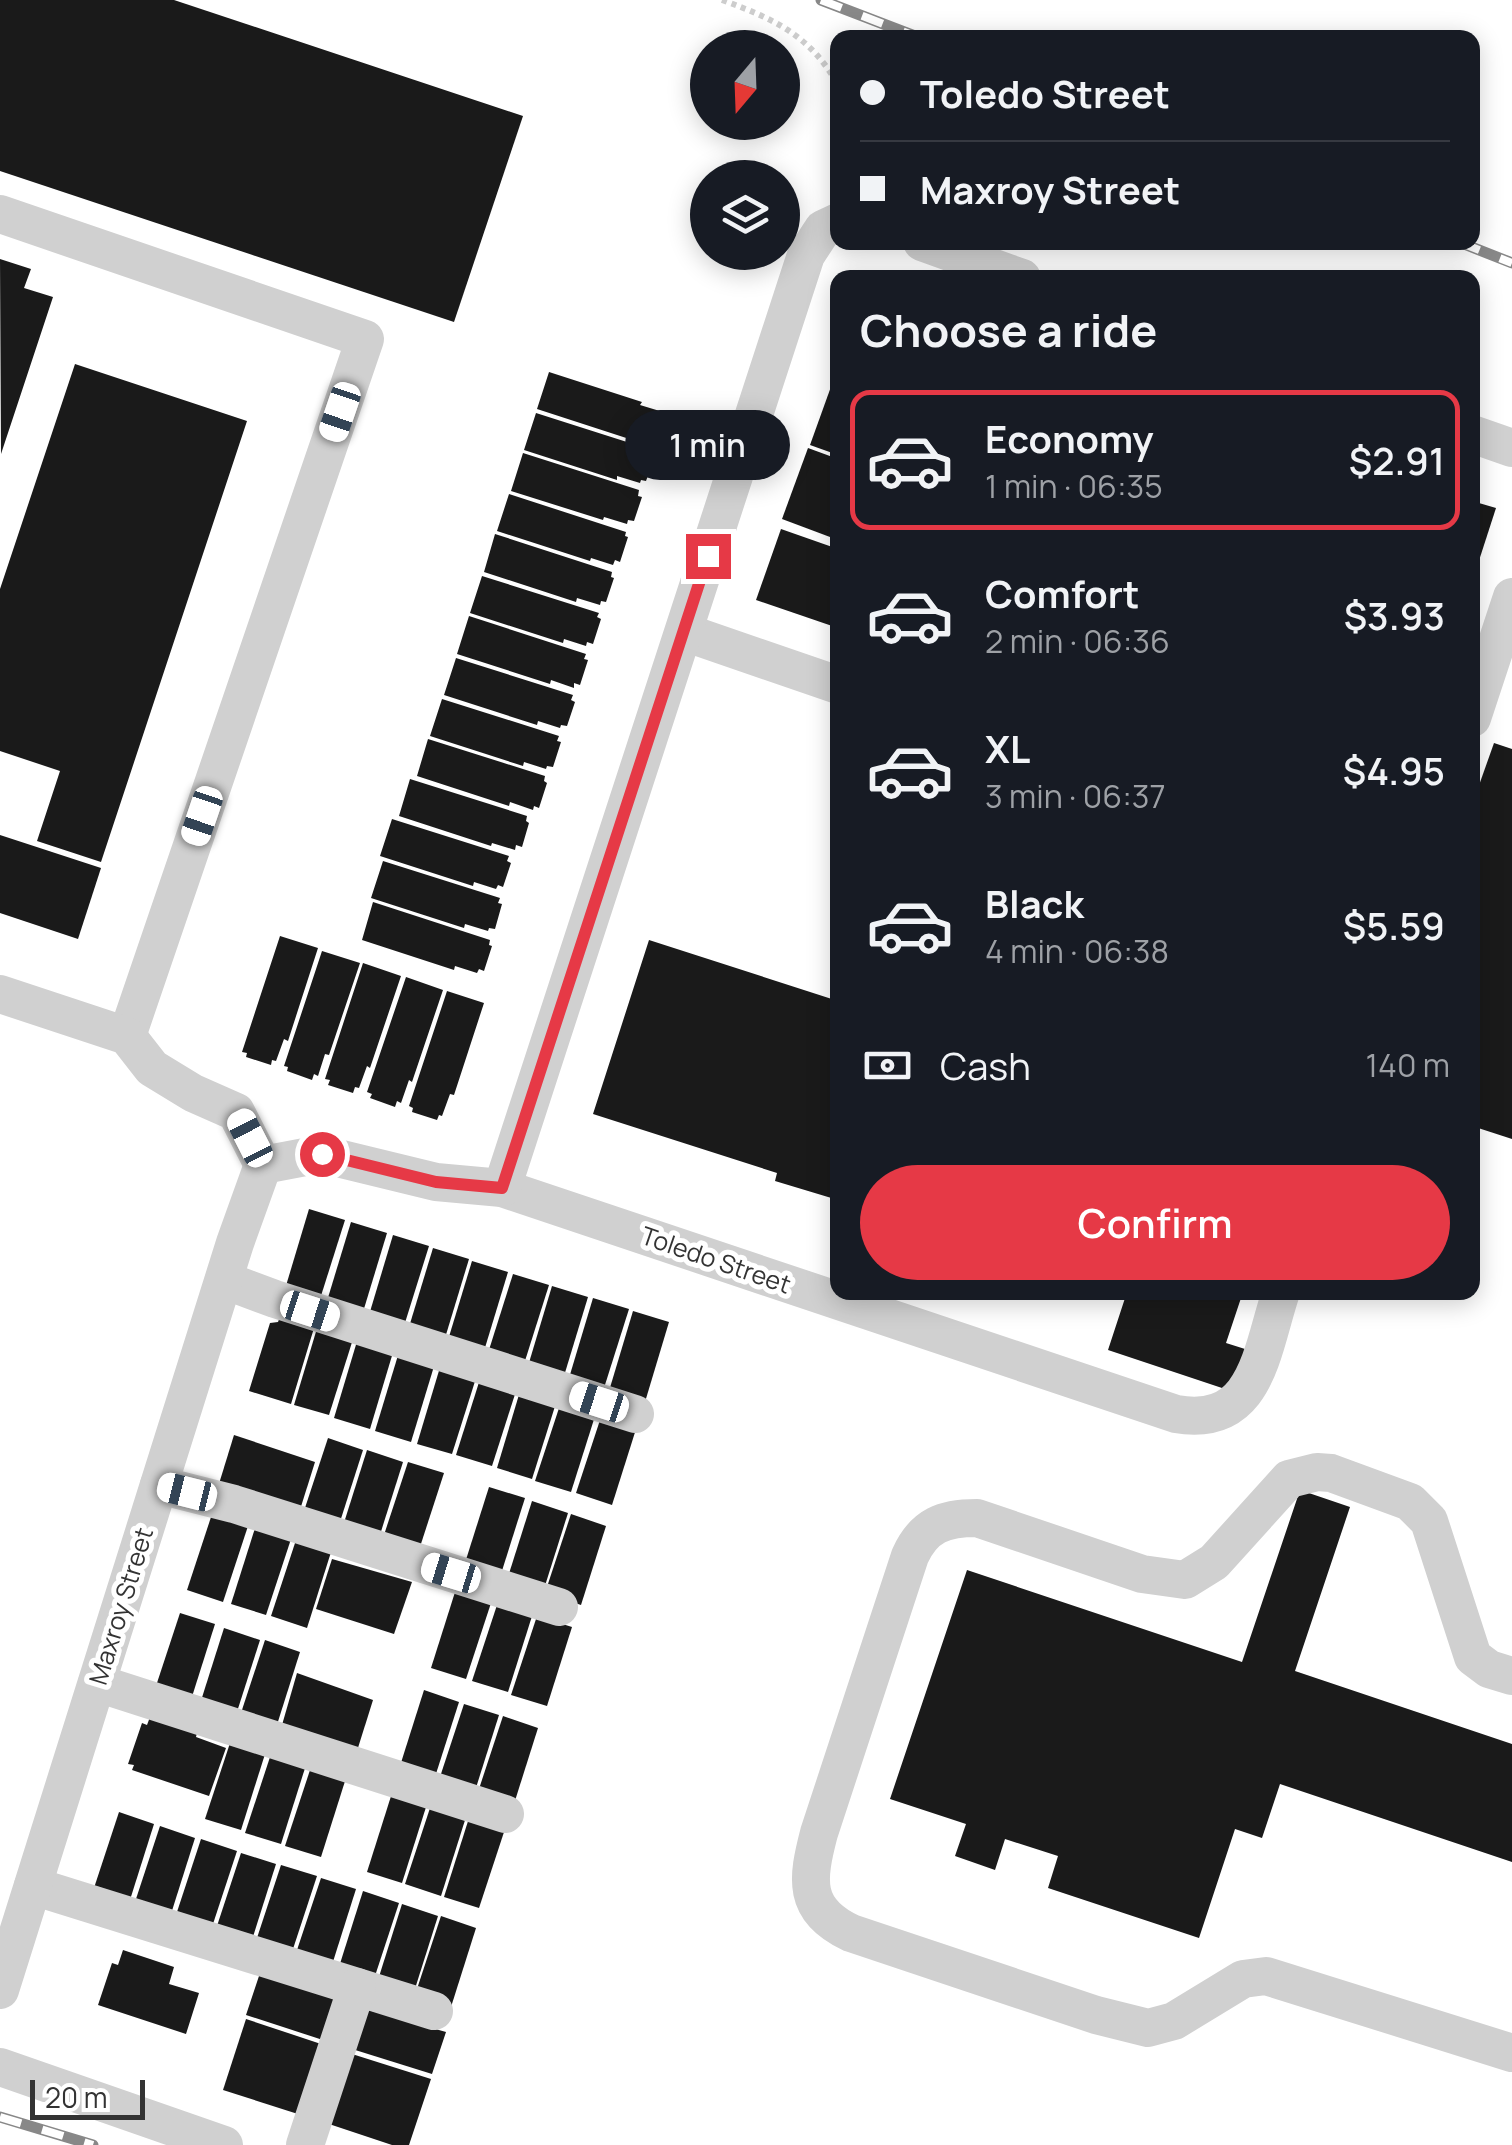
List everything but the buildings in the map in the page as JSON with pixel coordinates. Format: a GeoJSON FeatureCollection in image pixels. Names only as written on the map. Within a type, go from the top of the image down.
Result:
{"type":"FeatureCollection","features":[{"type":"Feature","properties":{"kind":"street"},"geometry":{"type":"LineString","coordinates":[[0,214],[365,339],[127,1036]]}},
{"type":"Feature","properties":{"kind":"street"},"geometry":{"type":"LineString","coordinates":[[502,1188],[806,255],[830,226]]}},
{"type":"Feature","properties":{"kind":"street"},"geometry":{"type":"LineString","coordinates":[[944,250],[1000,270]]}},
{"type":"Feature","properties":{"kind":"street"},"geometry":{"type":"LineString","coordinates":[[1480,437],[1512,448]]}},
{"type":"Feature","properties":{"kind":"street"},"geometry":{"type":"LineString","coordinates":[[1480,694],[1512,597]]}},
{"type":"Feature","properties":{"kind":"street"},"geometry":{"type":"LineString","coordinates":[[684,632],[830,682]]}},
{"type":"Feature","properties":{"kind":"street"},"geometry":{"type":"LineString","coordinates":[[0,994],[127,1036],[152,1068],[193,1093],[236,1112],[263,1165]]}},
{"type":"Feature","properties":{"kind":"street","name":"Toledo Street"},"geometry":{"type":"LineString","coordinates":[[263,1165],[322,1154],[436,1182],[502,1188],[830,1298]]}},
{"type":"Feature","properties":{"kind":"street","name":"Maxroy Street"},"geometry":{"type":"LineString","coordinates":[[0,1990],[263,1165]]}},
{"type":"Feature","properties":{"kind":"street"},"geometry":{"type":"LineString","coordinates":[[224,1280],[636,1414]]}},
{"type":"Feature","properties":{"kind":"street","name":"Toledo Street"},"geometry":{"type":"LineString","coordinates":[[836,1300],[1176,1414],[1199,1418],[1219,1414],[1237,1402],[1250,1383],[1278,1300]]}},
{"type":"Feature","properties":{"kind":"street"},"geometry":{"type":"LineString","coordinates":[[1512,1676],[1489,1668],[1474,1657],[1429,1521],[1410,1502],[1332,1474],[1316,1472],[1289,1479],[1214,1562],[1185,1580],[1142,1574],[977,1518],[952,1518],[930,1526],[910,1556],[819,1833],[811,1880],[819,1912],[850,1933],[1148,2028],[1174,2021],[1243,1979],[1266,1976],[1512,2053]]}},
{"type":"Feature","properties":{"kind":"street"},"geometry":{"type":"LineString","coordinates":[[159,1485],[234,1504],[559,1607]]}},
{"type":"Feature","properties":{"kind":"street"},"geometry":{"type":"LineString","coordinates":[[97,1683],[505,1814]]}},
{"type":"Feature","properties":{"kind":"street"},"geometry":{"type":"LineString","coordinates":[[33,1886],[434,2011]]}},
{"type":"Feature","properties":{"kind":"street"},"geometry":{"type":"LineString","coordinates":[[305,2145],[358,1987]]}},
{"type":"Feature","properties":{"kind":"street"},"geometry":{"type":"LineString","coordinates":[[0,2067],[224,2145]]}},
{"type":"Feature","properties":{"kind":"path"},"geometry":{"type":"LineString","coordinates":[[722,0],[798,35],[830,71]]}},
{"type":"Feature","properties":{"kind":"railway"},"geometry":{"type":"LineString","coordinates":[[821,0],[899,30]]}},
{"type":"Feature","properties":{"kind":"railway"},"geometry":{"type":"LineString","coordinates":[[1479,250],[1512,263]]}},
{"type":"Feature","properties":{"kind":"railway"},"geometry":{"type":"LineString","coordinates":[[0,2117],[93,2145]]}},
{"type":"Feature","properties":{"kind":"route"},"geometry":{"type":"LineString","coordinates":[[322,1154],[436,1182],[502,1188],[708,556]]}}]}
